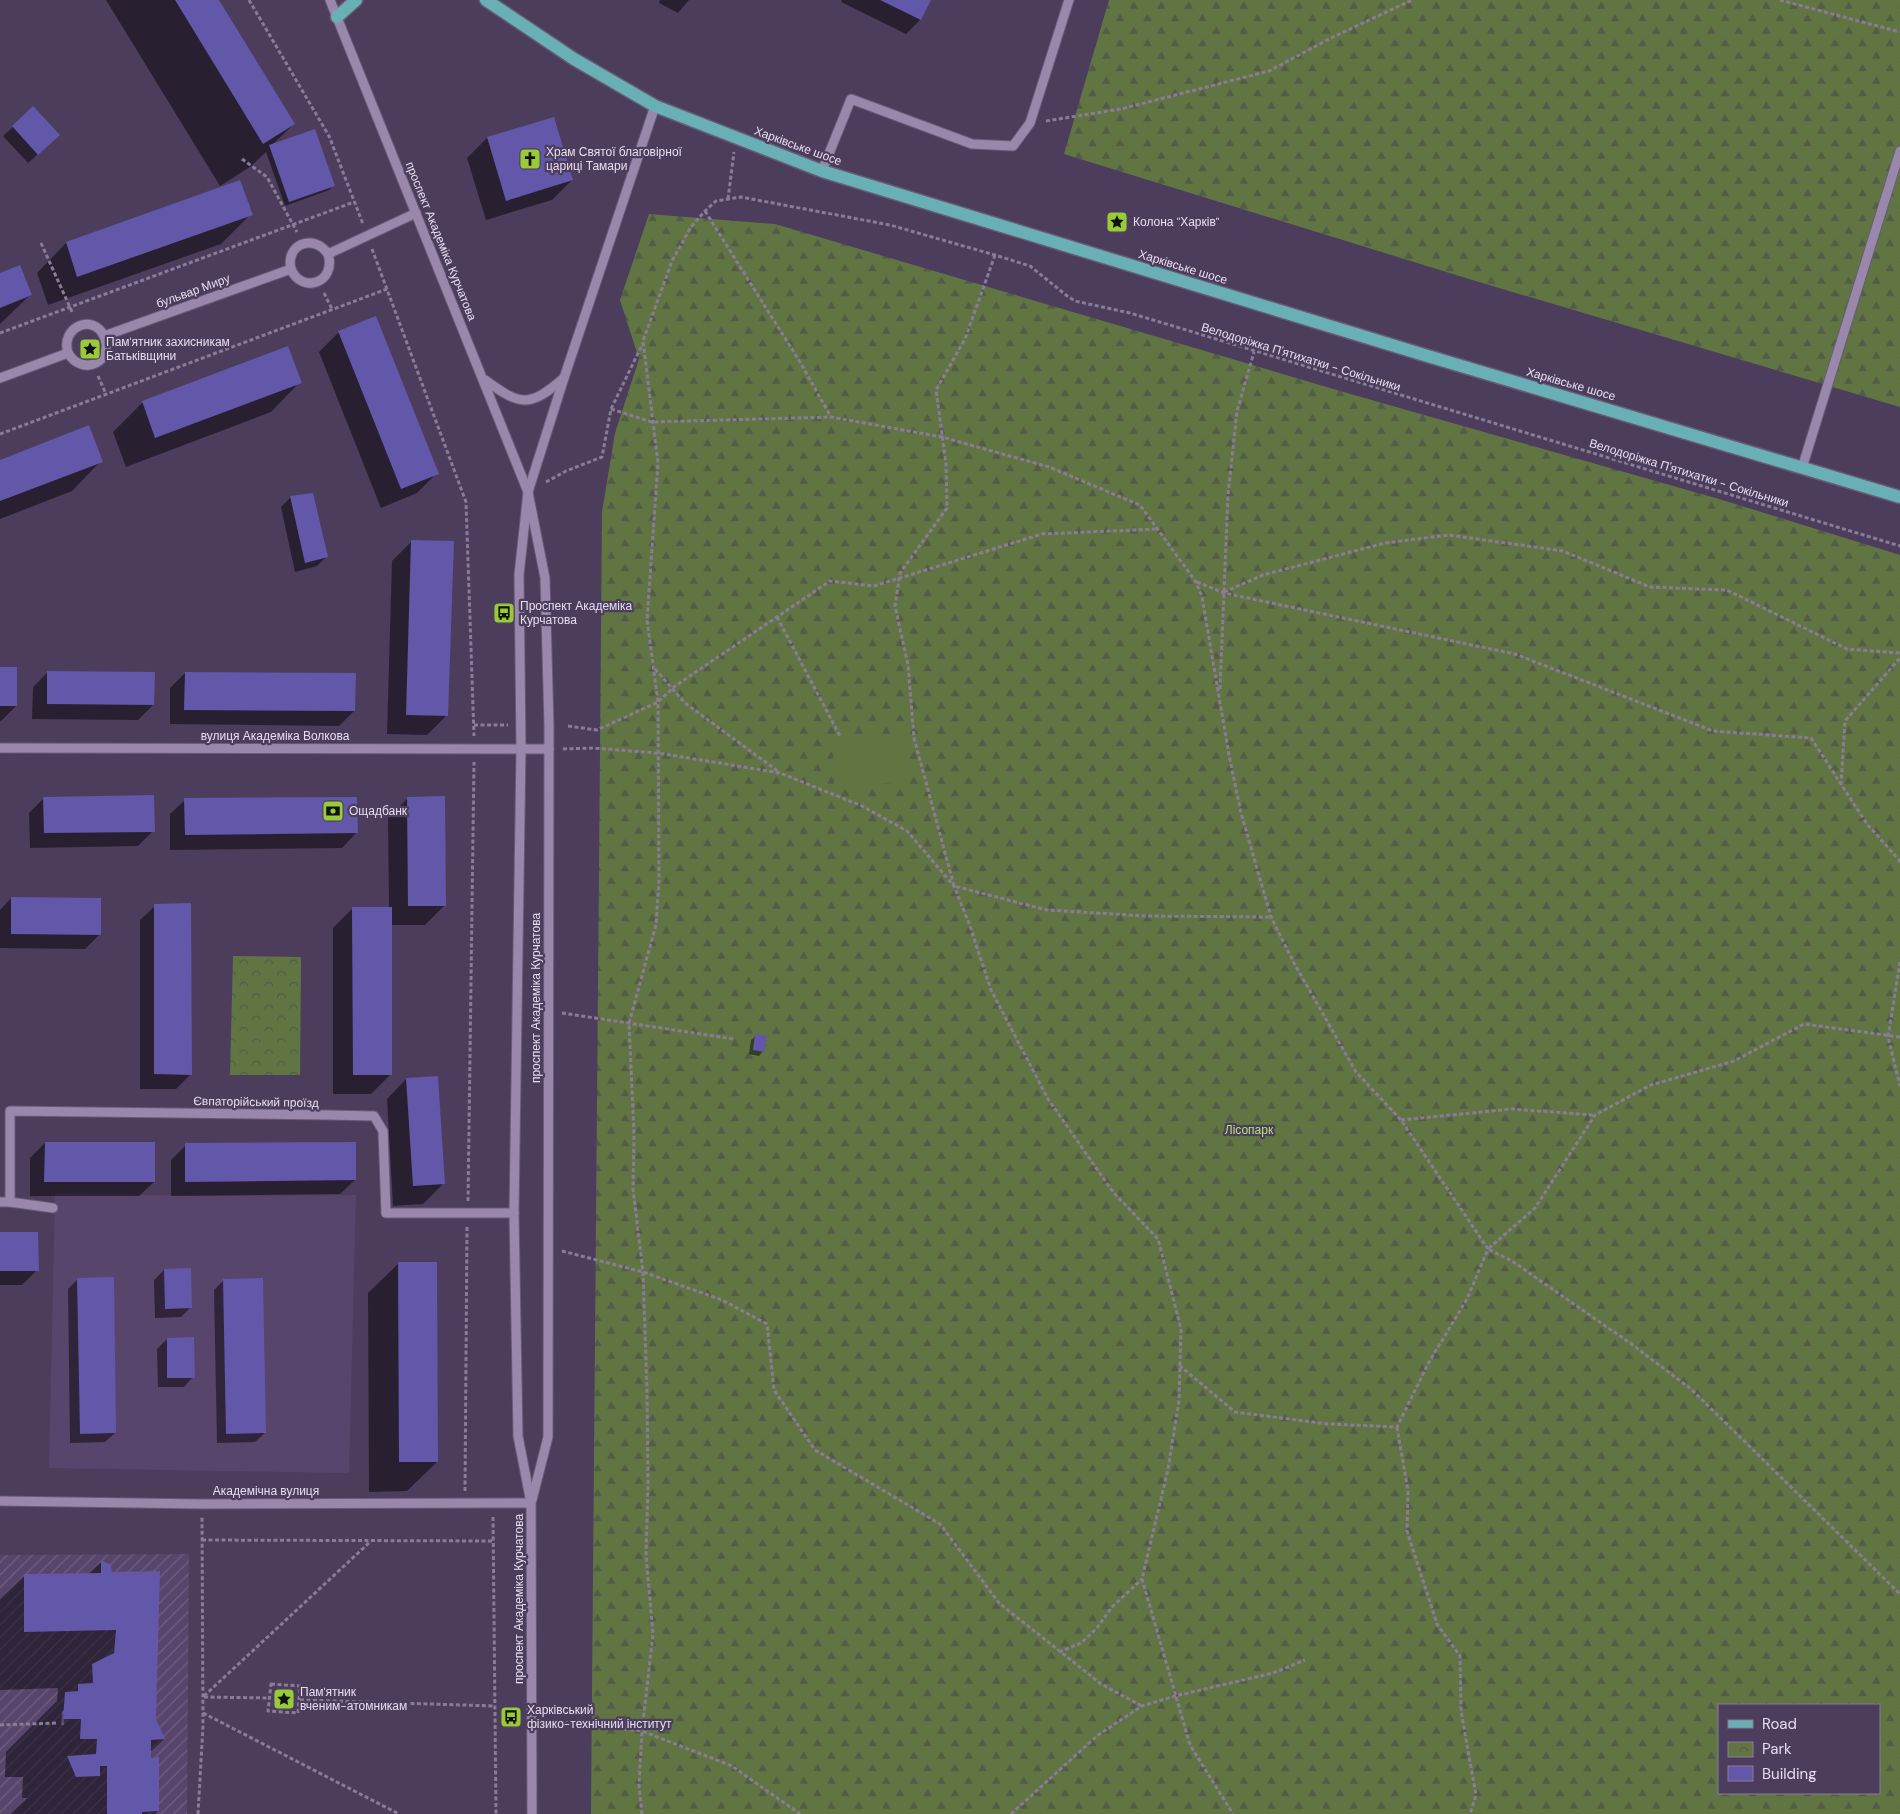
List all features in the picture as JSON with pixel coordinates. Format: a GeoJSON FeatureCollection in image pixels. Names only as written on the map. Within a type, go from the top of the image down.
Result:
{"type":"FeatureCollection","features":[{"type":"Feature","properties":{"kind":"main road"},"geometry":{"type":"LineString","coordinates":[[337,17],[356,0]]}},
{"type":"Feature","properties":{"kind":"main road","name":"Харківське шосе"},"geometry":{"type":"LineString","coordinates":[[486,0],[574,59],[655,106],[822,171],[1412,351],[1900,497]]}},
{"type":"Feature","properties":{"kind":"street","name":"проспект Академіка Курчатова"},"geometry":{"type":"LineString","coordinates":[[330,0],[528,492],[545,578],[549,749],[548,1437],[531,1503]]}},
{"type":"Feature","properties":{"kind":"street"},"geometry":{"type":"LineString","coordinates":[[822,171],[852,99],[972,144],[1013,146],[1030,123],[1069,0]]}},
{"type":"Feature","properties":{"kind":"street"},"geometry":{"type":"LineString","coordinates":[[528,492],[655,106]]}},
{"type":"Feature","properties":{"kind":"street"},"geometry":{"type":"LineString","coordinates":[[1802,468],[1900,151]]}},
{"type":"Feature","properties":{"kind":"street"},"geometry":{"type":"LineString","coordinates":[[328,254],[416,213]]}},
{"type":"Feature","properties":{"kind":"street"},"geometry":{"type":"LineString","coordinates":[[314,243],[325,249],[328,254],[330,266],[324,278],[319,281],[313,283],[300,281],[291,269],[290,259],[292,253],[301,244],[314,243]]}},
{"type":"Feature","properties":{"kind":"street","name":"бульвар Миру"},"geometry":{"type":"LineString","coordinates":[[104,336],[291,269]]}},
{"type":"Feature","properties":{"kind":"street"},"geometry":{"type":"LineString","coordinates":[[79,326],[98,328],[104,336],[107,344],[106,351],[94,364],[87,366],[75,362],[68,353],[66,347],[69,334],[79,326]]}},
{"type":"Feature","properties":{"kind":"street"},"geometry":{"type":"LineString","coordinates":[[0,378],[68,353]]}},
{"type":"Feature","properties":{"kind":"street"},"geometry":{"type":"LineString","coordinates":[[484,380],[510,398],[530,401],[550,390],[564,378]]}},
{"type":"Feature","properties":{"kind":"street","name":"проспект Академіка Курчатова"},"geometry":{"type":"LineString","coordinates":[[528,492],[519,575],[521,749],[514,1213],[518,1436],[531,1503],[532,1814]]}},
{"type":"Feature","properties":{"kind":"street","name":"вулиця Академіка Волкова"},"geometry":{"type":"LineString","coordinates":[[0,748],[549,749]]}},
{"type":"Feature","properties":{"kind":"street","name":"Євпаторійський проїзд"},"geometry":{"type":"LineString","coordinates":[[10,1202],[10,1111],[374,1116],[383,1131],[386,1213],[514,1213]]}},
{"type":"Feature","properties":{"kind":"street"},"geometry":{"type":"LineString","coordinates":[[0,1202],[53,1208]]}},
{"type":"Feature","properties":{"kind":"street","name":"Академічна вулиця"},"geometry":{"type":"LineString","coordinates":[[0,1500],[202,1504],[531,1503]]}},
{"type":"Feature","properties":{"kind":"path"},"geometry":{"type":"LineString","coordinates":[[249,0],[329,136],[466,502],[475,749],[465,1504]]}},
{"type":"Feature","properties":{"kind":"path"},"geometry":{"type":"LineString","coordinates":[[1030,123],[1122,109],[1269,70],[1412,0]]}},
{"type":"Feature","properties":{"kind":"path"},"geometry":{"type":"LineString","coordinates":[[1780,0],[1900,32]]}},
{"type":"Feature","properties":{"kind":"path"},"geometry":{"type":"LineString","coordinates":[[728,199],[736,138]]}},
{"type":"Feature","properties":{"kind":"path"},"geometry":{"type":"LineString","coordinates":[[242,159],[267,177],[293,224],[301,244]]}},
{"type":"Feature","properties":{"kind":"path","name":"Велодоріжка П'ятихатки - Сокільники"},"geometry":{"type":"LineString","coordinates":[[705,211],[716,201],[741,197],[890,226],[996,255],[1030,266],[1075,301],[1130,314],[1900,546]]}},
{"type":"Feature","properties":{"kind":"path"},"geometry":{"type":"LineString","coordinates":[[0,333],[354,202]]}},
{"type":"Feature","properties":{"kind":"path"},"geometry":{"type":"LineString","coordinates":[[528,492],[566,471],[602,457],[611,409],[643,341],[672,261],[691,228],[705,211],[800,362],[831,417]]}},
{"type":"Feature","properties":{"kind":"path"},"geometry":{"type":"LineString","coordinates":[[41,243],[79,326]]}},
{"type":"Feature","properties":{"kind":"path"},"geometry":{"type":"LineString","coordinates":[[996,255],[965,340],[936,390],[946,464],[947,508],[900,573],[895,606],[908,665],[914,738],[954,886],[970,926],[991,990],[1048,1099],[1113,1192],[1158,1239],[1181,1330],[1179,1402],[1168,1469],[1142,1580],[1190,1745],[1233,1814]]}},
{"type":"Feature","properties":{"kind":"path"},"geometry":{"type":"LineString","coordinates":[[0,434],[387,289]]}},
{"type":"Feature","properties":{"kind":"path"},"geometry":{"type":"LineString","coordinates":[[642,1814],[639,1785],[642,1731],[653,1634],[646,1556],[648,1485],[643,1272],[633,1189],[634,1134],[629,1022],[656,925],[659,882],[658,702],[647,620],[658,463],[643,341]]}},
{"type":"Feature","properties":{"kind":"path"},"geometry":{"type":"LineString","coordinates":[[1219,694],[1228,495],[1237,411],[1254,352]]}},
{"type":"Feature","properties":{"kind":"path"},"geometry":{"type":"LineString","coordinates":[[94,364],[106,394]]}},
{"type":"Feature","properties":{"kind":"path"},"geometry":{"type":"LineString","coordinates":[[611,409],[652,422],[831,417],[942,437],[1049,467],[1140,505],[1196,582],[1202,596],[1229,755],[1241,813],[1271,917],[1294,963],[1356,1072],[1401,1120],[1488,1249],[1512,1261],[1630,1343],[1691,1389],[1900,1594]]}},
{"type":"Feature","properties":{"kind":"path"},"geometry":{"type":"LineString","coordinates":[[568,726],[597,730],[658,702],[673,688],[830,581],[874,586],[1042,534],[1158,529]]}},
{"type":"Feature","properties":{"kind":"path"},"geometry":{"type":"LineString","coordinates":[[1224,592],[1263,575],[1385,543],[1449,535],[1563,550],[1650,587],[1727,590],[1847,649],[1900,653]]}},
{"type":"Feature","properties":{"kind":"path"},"geometry":{"type":"LineString","coordinates":[[1196,582],[1224,592],[1515,654],[1713,732],[1811,738],[1867,824],[1899,860],[1900,865]]}},
{"type":"Feature","properties":{"kind":"path"},"geometry":{"type":"LineString","coordinates":[[777,617],[840,736]]}},
{"type":"Feature","properties":{"kind":"path"},"geometry":{"type":"LineString","coordinates":[[1841,785],[1845,721],[1900,658]]}},
{"type":"Feature","properties":{"kind":"path"},"geometry":{"type":"LineString","coordinates":[[655,669],[685,703],[780,773]]}},
{"type":"Feature","properties":{"kind":"path"},"geometry":{"type":"LineString","coordinates":[[474,725],[508,725]]}},
{"type":"Feature","properties":{"kind":"path"},"geometry":{"type":"LineString","coordinates":[[549,749],[593,748],[658,753],[780,773],[862,806],[907,831],[954,886],[1047,910],[1147,916],[1271,917]]}},
{"type":"Feature","properties":{"kind":"path"},"geometry":{"type":"LineString","coordinates":[[1900,962],[1888,1037],[1900,1086]]}},
{"type":"Feature","properties":{"kind":"path"},"geometry":{"type":"LineString","coordinates":[[549,1011],[734,1039]]}},
{"type":"Feature","properties":{"kind":"path"},"geometry":{"type":"LineString","coordinates":[[1470,1814],[1476,1795],[1461,1712],[1460,1656],[1437,1624],[1407,1531],[1408,1491],[1397,1427],[1429,1362],[1467,1299],[1488,1249],[1535,1208],[1595,1115],[1651,1086],[1734,1061],[1804,1024],[1888,1037],[1900,1037]]}},
{"type":"Feature","properties":{"kind":"path"},"geometry":{"type":"LineString","coordinates":[[1401,1120],[1511,1109],[1595,1115]]}},
{"type":"Feature","properties":{"kind":"path"},"geometry":{"type":"LineString","coordinates":[[548,1247],[643,1272],[722,1300],[767,1324],[774,1390],[815,1450],[940,1524],[1000,1604],[1058,1652],[1101,1684],[1142,1706]]}},
{"type":"Feature","properties":{"kind":"path"},"geometry":{"type":"LineString","coordinates":[[1180,1366],[1235,1412],[1328,1424],[1397,1427]]}},
{"type":"Feature","properties":{"kind":"path"},"geometry":{"type":"LineString","coordinates":[[198,1814],[203,1713],[202,1504]]}},
{"type":"Feature","properties":{"kind":"path"},"geometry":{"type":"LineString","coordinates":[[493,1504],[496,1814]]}},
{"type":"Feature","properties":{"kind":"path"},"geometry":{"type":"LineString","coordinates":[[202,1540],[493,1541]]}},
{"type":"Feature","properties":{"kind":"path"},"geometry":{"type":"LineString","coordinates":[[203,1697],[372,1541]]}},
{"type":"Feature","properties":{"kind":"path"},"geometry":{"type":"LineString","coordinates":[[1058,1652],[1081,1643],[1097,1628],[1112,1608],[1142,1580]]}},
{"type":"Feature","properties":{"kind":"path"},"geometry":{"type":"LineString","coordinates":[[1011,1814],[1098,1736],[1142,1706],[1175,1696],[1273,1673],[1305,1660]]}},
{"type":"Feature","properties":{"kind":"path"},"geometry":{"type":"LineString","coordinates":[[270,1684],[300,1686],[300,1700],[298,1713],[268,1711],[270,1684]]}},
{"type":"Feature","properties":{"kind":"path"},"geometry":{"type":"LineString","coordinates":[[203,1697],[270,1698]]}},
{"type":"Feature","properties":{"kind":"path"},"geometry":{"type":"LineString","coordinates":[[300,1700],[495,1706]]}},
{"type":"Feature","properties":{"kind":"path"},"geometry":{"type":"LineString","coordinates":[[203,1713],[399,1814]]}},
{"type":"Feature","properties":{"kind":"path"},"geometry":{"type":"LineString","coordinates":[[532,1721],[577,1723],[642,1731],[732,1766],[798,1813]]}},
{"type":"Feature","properties":{"kind":"path"},"geometry":{"type":"LineString","coordinates":[[0,1725],[57,1723]]}},
{"type":"Feature","properties":{"kind":"shaded area"},"geometry":{"type":"Polygon","coordinates":[[[55,1193],[207,1196],[356,1195],[349,1473],[49,1468],[55,1193]]]}},
{"type":"Feature","properties":{"kind":"shaded area"},"geometry":{"type":"Polygon","coordinates":[[[189,1554],[187,1814],[0,1814],[0,1555],[189,1554]]]}},
{"type":"Feature","properties":{"kind":"green space"},"geometry":{"type":"Polygon","coordinates":[[[1109,0],[1900,0],[1900,407],[1469,279],[1064,154],[1109,0]]]}},
{"type":"Feature","properties":{"kind":"green space","name":"Лісопарк"},"geometry":{"type":"Polygon","coordinates":[[[649,214],[775,224],[1347,393],[1719,499],[1900,555],[1900,1814],[591,1814],[602,512],[615,433],[639,359],[620,300],[649,214]]]}},
{"type":"Feature","properties":{"kind":"green space"},"geometry":{"type":"Polygon","coordinates":[[[905,734],[907,783],[834,785],[833,737],[905,734]]]}},
{"type":"Feature","properties":{"kind":"green space"},"geometry":{"type":"Polygon","coordinates":[[[233,956],[301,957],[300,1075],[230,1075],[233,956]]]}},
{"type":"Feature","properties":{"kind":"building"},"geometry":{"type":"Polygon","coordinates":[[[175,0],[219,0],[295,124],[263,144],[175,0]]]}},
{"type":"Feature","properties":{"kind":"building"},"geometry":{"type":"Polygon","coordinates":[[[880,0],[931,0],[921,20],[880,0]]]}},
{"type":"Feature","properties":{"kind":"building"},"geometry":{"type":"Polygon","coordinates":[[[33,106],[60,135],[38,155],[12,126],[33,106]]]}},
{"type":"Feature","properties":{"kind":"building","name":"Храм Святої благовірної цариці Тамари"},"geometry":{"type":"Polygon","coordinates":[[[554,117],[573,180],[506,201],[487,137],[554,117]]]}},
{"type":"Feature","properties":{"kind":"building"},"geometry":{"type":"Polygon","coordinates":[[[315,129],[335,186],[289,202],[269,145],[315,129]]]}},
{"type":"Feature","properties":{"kind":"building"},"geometry":{"type":"Polygon","coordinates":[[[240,180],[253,215],[77,277],[66,242],[240,180]]]}},
{"type":"Feature","properties":{"kind":"building"},"geometry":{"type":"Polygon","coordinates":[[[20,265],[32,295],[0,308],[0,273],[20,265]]]}},
{"type":"Feature","properties":{"kind":"building"},"geometry":{"type":"Polygon","coordinates":[[[376,316],[439,474],[401,489],[338,331],[376,316]]]}},
{"type":"Feature","properties":{"kind":"building"},"geometry":{"type":"Polygon","coordinates":[[[288,346],[302,383],[155,438],[142,401],[288,346]]]}},
{"type":"Feature","properties":{"kind":"building"},"geometry":{"type":"Polygon","coordinates":[[[89,425],[103,462],[0,501],[0,460],[89,425]]]}},
{"type":"Feature","properties":{"kind":"building"},"geometry":{"type":"Polygon","coordinates":[[[313,493],[328,557],[305,563],[290,496],[313,493]]]}},
{"type":"Feature","properties":{"kind":"building"},"geometry":{"type":"Polygon","coordinates":[[[411,540],[454,541],[448,716],[406,715],[411,540]]]}},
{"type":"Feature","properties":{"kind":"building"},"geometry":{"type":"Polygon","coordinates":[[[0,667],[17,667],[17,706],[0,706],[0,667]]]}},
{"type":"Feature","properties":{"kind":"building"},"geometry":{"type":"Polygon","coordinates":[[[47,671],[155,672],[154,705],[47,704],[47,671]]]}},
{"type":"Feature","properties":{"kind":"building"},"geometry":{"type":"Polygon","coordinates":[[[185,672],[356,673],[355,711],[184,710],[185,672]]]}},
{"type":"Feature","properties":{"kind":"building"},"geometry":{"type":"Polygon","coordinates":[[[154,795],[155,832],[44,833],[43,797],[154,795]]]}},
{"type":"Feature","properties":{"kind":"building"},"geometry":{"type":"Polygon","coordinates":[[[445,796],[446,906],[408,906],[407,797],[445,796]]]}},
{"type":"Feature","properties":{"kind":"building"},"geometry":{"type":"Polygon","coordinates":[[[357,797],[358,833],[185,835],[184,798],[357,797]]]}},
{"type":"Feature","properties":{"kind":"building"},"geometry":{"type":"Polygon","coordinates":[[[11,897],[101,898],[101,935],[11,934],[11,897]]]}},
{"type":"Feature","properties":{"kind":"building"},"geometry":{"type":"Polygon","coordinates":[[[191,903],[192,1075],[154,1074],[154,904],[191,903]]]}},
{"type":"Feature","properties":{"kind":"building"},"geometry":{"type":"Polygon","coordinates":[[[352,907],[392,907],[392,1075],[353,1075],[352,907]]]}},
{"type":"Feature","properties":{"kind":"building"},"geometry":{"type":"Polygon","coordinates":[[[755,1034],[767,1036],[764,1052],[753,1050],[755,1034]]]}},
{"type":"Feature","properties":{"kind":"building"},"geometry":{"type":"Polygon","coordinates":[[[438,1076],[445,1184],[413,1186],[406,1078],[438,1076]]]}},
{"type":"Feature","properties":{"kind":"building"},"geometry":{"type":"Polygon","coordinates":[[[45,1142],[155,1142],[155,1182],[44,1182],[45,1142]]]}},
{"type":"Feature","properties":{"kind":"building"},"geometry":{"type":"Polygon","coordinates":[[[356,1142],[356,1180],[185,1182],[185,1143],[356,1142]]]}},
{"type":"Feature","properties":{"kind":"building"},"geometry":{"type":"Polygon","coordinates":[[[0,1232],[38,1232],[39,1271],[0,1271],[0,1232]]]}},
{"type":"Feature","properties":{"kind":"building"},"geometry":{"type":"Polygon","coordinates":[[[398,1262],[437,1262],[438,1462],[399,1462],[398,1262]]]}},
{"type":"Feature","properties":{"kind":"building"},"geometry":{"type":"Polygon","coordinates":[[[191,1268],[192,1308],[165,1309],[164,1269],[191,1268]]]}},
{"type":"Feature","properties":{"kind":"building"},"geometry":{"type":"Polygon","coordinates":[[[114,1277],[116,1433],[80,1434],[77,1278],[114,1277]]]}},
{"type":"Feature","properties":{"kind":"building"},"geometry":{"type":"Polygon","coordinates":[[[263,1278],[266,1433],[226,1434],[223,1279],[263,1278]]]}},
{"type":"Feature","properties":{"kind":"building"},"geometry":{"type":"Polygon","coordinates":[[[194,1337],[195,1378],[167,1378],[167,1338],[194,1337]]]}},
{"type":"Feature","properties":{"kind":"building"},"geometry":{"type":"Polygon","coordinates":[[[101,1560],[111,1565],[112,1572],[160,1571],[156,1719],[165,1739],[151,1740],[151,1758],[159,1757],[159,1811],[142,1812],[142,1814],[107,1814],[107,1766],[100,1766],[100,1776],[76,1777],[67,1756],[96,1754],[97,1739],[80,1739],[81,1719],[63,1719],[65,1692],[78,1691],[78,1684],[93,1683],[92,1664],[114,1653],[116,1630],[24,1632],[24,1574],[101,1573],[101,1560]]]}},
{"type":"Feature","properties":{"kind":"place","name":"Храм Святої благовірної цариці Тамари"},"geometry":{"type":"Point","coordinates":[530,159]}},
{"type":"Feature","properties":{"kind":"place","name":"Колона \"Харків\""},"geometry":{"type":"Point","coordinates":[1117,222]}},
{"type":"Feature","properties":{"kind":"place","name":"Пам'ятник захисникам Батьківщини"},"geometry":{"type":"Point","coordinates":[90,349]}},
{"type":"Feature","properties":{"kind":"place","name":"Проспект Академіка Курчатова"},"geometry":{"type":"Point","coordinates":[504,613]}},
{"type":"Feature","properties":{"kind":"place","name":"Ощадбанк"},"geometry":{"type":"Point","coordinates":[333,811]}},
{"type":"Feature","properties":{"kind":"place","name":"Пам'ятник вченим-атомникам"},"geometry":{"type":"Point","coordinates":[284,1699]}},
{"type":"Feature","properties":{"kind":"place","name":"Харківський фізико-технічний інститут"},"geometry":{"type":"Point","coordinates":[511,1717]}}]}
